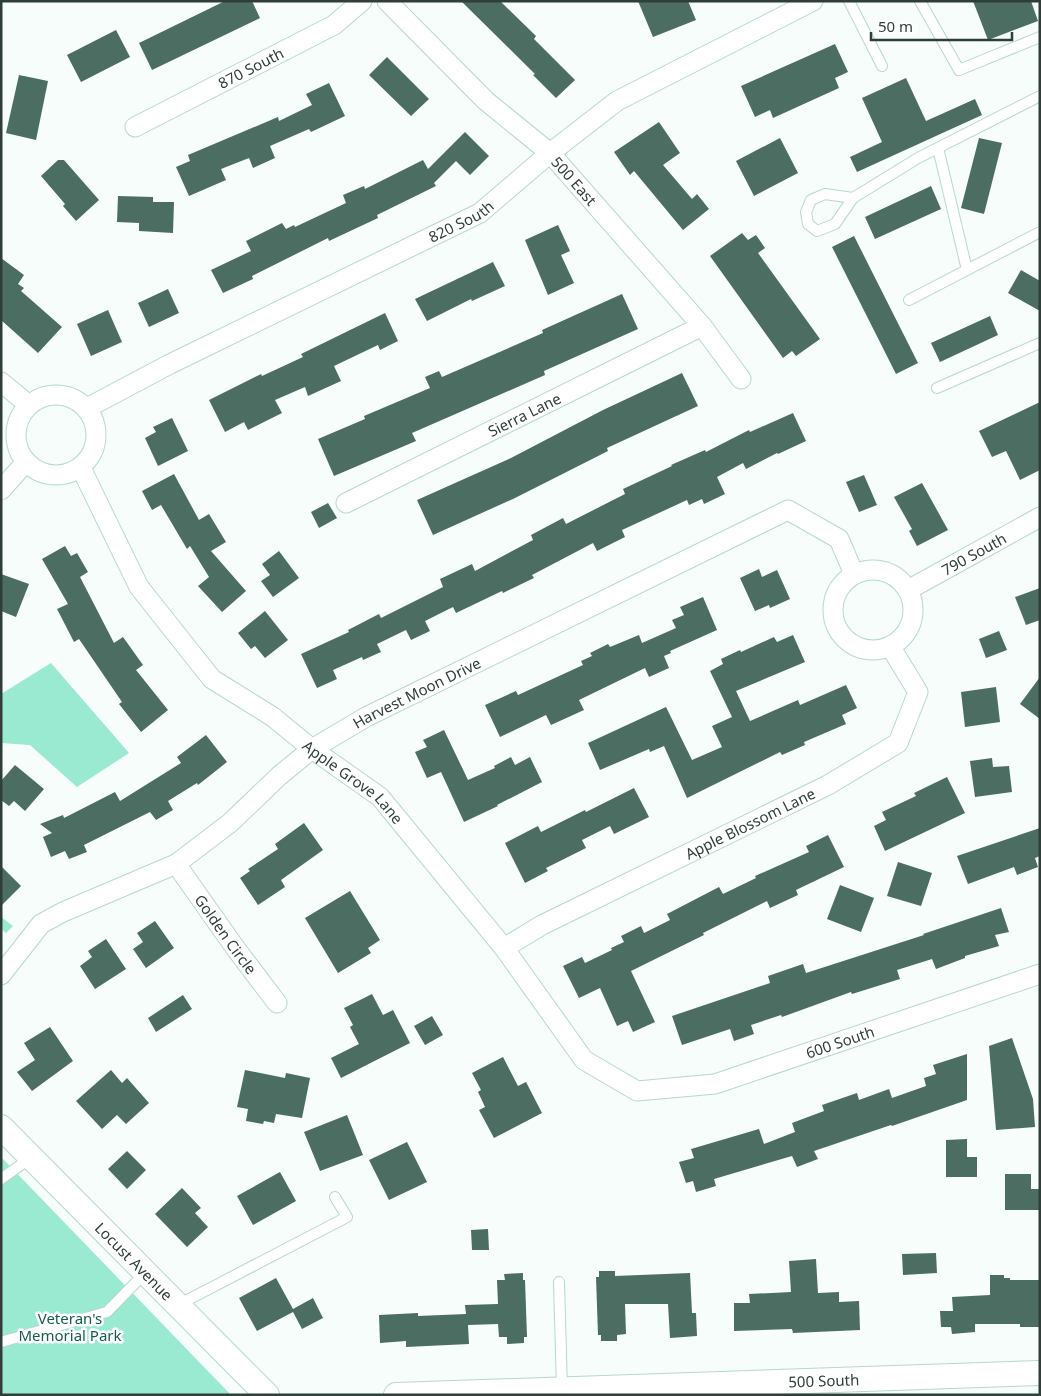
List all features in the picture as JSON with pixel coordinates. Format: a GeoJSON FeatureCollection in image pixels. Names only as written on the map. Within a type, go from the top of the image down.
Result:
{"type":"FeatureCollection","features":[{"type":"Feature","properties":{"kind":"street","name":"870 South"},"geometry":{"type":"LineString","coordinates":[[135,127],[334,25],[362,1]]}},
{"type":"Feature","properties":{"kind":"street","name":"500 East"},"geometry":{"type":"LineString","coordinates":[[387,1],[486,101],[550,153],[702,326],[741,379]]}},
{"type":"Feature","properties":{"kind":"street","name":"820 South"},"geometry":{"type":"LineString","coordinates":[[87,408],[170,364],[480,213],[550,153],[617,101],[813,1]]}},
{"type":"Feature","properties":{"kind":"street","name":"Sierra Lane"},"geometry":{"type":"LineString","coordinates":[[346,503],[702,326]]}},
{"type":"Feature","properties":{"kind":"street"},"geometry":{"type":"LineString","coordinates":[[1,382],[29,404]]}},
{"type":"Feature","properties":{"kind":"street"},"geometry":{"type":"LineString","coordinates":[[47,395],[62,395],[76,400],[87,408],[95,423],[97,437],[90,457],[81,468],[67,474],[53,476],[37,471],[26,462],[18,449],[15,435],[20,416],[29,404],[47,395]]}},
{"type":"Feature","properties":{"kind":"street"},"geometry":{"type":"LineString","coordinates":[[1,490],[26,462]]}},
{"type":"Feature","properties":{"kind":"street","name":"Apple Grove Lane"},"geometry":{"type":"LineString","coordinates":[[81,468],[139,587],[212,679],[273,717],[312,749],[380,797],[504,948],[584,1060],[637,1091]]}},
{"type":"Feature","properties":{"kind":"street","name":"Harvest Moon Drive"},"geometry":{"type":"LineString","coordinates":[[1,975],[41,924],[62,912],[176,864],[230,823],[279,776],[312,749],[366,717],[788,510],[838,539],[854,574]]}},
{"type":"Feature","properties":{"kind":"street","name":"790 South"},"geometry":{"type":"LineString","coordinates":[[908,590],[1040,517]]}},
{"type":"Feature","properties":{"kind":"street"},"geometry":{"type":"LineString","coordinates":[[872,569],[882,570],[892,574],[908,590],[912,602],[913,616],[909,628],[901,638],[890,646],[878,650],[866,650],[844,638],[836,628],[832,616],[836,591],[844,581],[854,574],[872,569]]}},
{"type":"Feature","properties":{"kind":"street","name":"Apple Blossom Lane"},"geometry":{"type":"LineString","coordinates":[[504,948],[542,925],[828,785],[898,743],[918,692],[890,646]]}},
{"type":"Feature","properties":{"kind":"street","name":"Golden Circle"},"geometry":{"type":"LineString","coordinates":[[176,864],[277,1003]]}},
{"type":"Feature","properties":{"kind":"street","name":"600 South"},"geometry":{"type":"LineString","coordinates":[[637,1091],[714,1084],[1040,974]]}},
{"type":"Feature","properties":{"kind":"street","name":"Locust Avenue"},"geometry":{"type":"LineString","coordinates":[[1,1127],[267,1395]]}},
{"type":"Feature","properties":{"kind":"street","name":"500 South"},"geometry":{"type":"LineString","coordinates":[[396,1395],[562,1389],[757,1389],[1040,1373]]}},
{"type":"Feature","properties":{"kind":"lane"},"geometry":{"type":"LineString","coordinates":[[849,1],[882,66]]}},
{"type":"Feature","properties":{"kind":"lane"},"geometry":{"type":"LineString","coordinates":[[920,1],[960,70],[1040,37]]}},
{"type":"Feature","properties":{"kind":"lane"},"geometry":{"type":"LineString","coordinates":[[853,198],[825,194],[811,200],[806,212],[808,224],[818,231],[835,224],[853,198],[918,158],[1040,96]]}},
{"type":"Feature","properties":{"kind":"lane"},"geometry":{"type":"LineString","coordinates":[[938,148],[967,270]]}},
{"type":"Feature","properties":{"kind":"lane"},"geometry":{"type":"LineString","coordinates":[[909,300],[1040,232]]}},
{"type":"Feature","properties":{"kind":"lane"},"geometry":{"type":"LineString","coordinates":[[937,388],[1040,343]]}},
{"type":"Feature","properties":{"kind":"lane"},"geometry":{"type":"LineString","coordinates":[[1,1179],[32,1157]]}},
{"type":"Feature","properties":{"kind":"lane"},"geometry":{"type":"LineString","coordinates":[[178,1305],[347,1217],[335,1197]]}},
{"type":"Feature","properties":{"kind":"lane"},"geometry":{"type":"LineString","coordinates":[[1,1342],[107,1312],[146,1272]]}},
{"type":"Feature","properties":{"kind":"lane"},"geometry":{"type":"LineString","coordinates":[[559,1282],[562,1389]]}},
{"type":"Feature","properties":{"kind":"green space"},"geometry":{"type":"Polygon","coordinates":[[[51,663],[129,753],[77,787],[30,745],[1,743],[1,694],[51,663]]]}},
{"type":"Feature","properties":{"kind":"green space"},"geometry":{"type":"Polygon","coordinates":[[[1,917],[13,926],[6,933],[1,929],[1,917]]]}},
{"type":"Feature","properties":{"kind":"green space","name":"Veteran's Memorial Park"},"geometry":{"type":"Polygon","coordinates":[[[3,1159],[231,1395],[1,1395],[1,1160],[3,1159]]]}},
{"type":"Feature","properties":{"kind":"building"},"geometry":{"type":"Polygon","coordinates":[[[225,1],[252,1],[260,18],[152,70],[139,43],[225,1]]]}},
{"type":"Feature","properties":{"kind":"building"},"geometry":{"type":"Polygon","coordinates":[[[461,1],[500,1],[536,36],[534,39],[575,80],[556,98],[533,75],[535,74],[461,1]]]}},
{"type":"Feature","properties":{"kind":"building"},"geometry":{"type":"Polygon","coordinates":[[[638,1],[688,1],[696,20],[653,37],[638,1]]]}},
{"type":"Feature","properties":{"kind":"building"},"geometry":{"type":"Polygon","coordinates":[[[973,1],[1031,1],[1038,21],[988,40],[973,1]]]}},
{"type":"Feature","properties":{"kind":"building"},"geometry":{"type":"Polygon","coordinates":[[[116,30],[130,57],[81,82],[67,55],[116,30]]]}},
{"type":"Feature","properties":{"kind":"building"},"geometry":{"type":"Polygon","coordinates":[[[835,44],[848,72],[835,78],[839,88],[773,118],[770,110],[755,117],[741,86],[835,44]]]}},
{"type":"Feature","properties":{"kind":"building"},"geometry":{"type":"Polygon","coordinates":[[[387,57],[429,99],[411,116],[369,75],[387,57]]]}},
{"type":"Feature","properties":{"kind":"building"},"geometry":{"type":"Polygon","coordinates":[[[19,75],[48,81],[36,140],[6,133],[19,75]]]}},
{"type":"Feature","properties":{"kind":"building"},"geometry":{"type":"Polygon","coordinates":[[[906,78],[926,121],[975,99],[982,115],[857,172],[850,157],[882,142],[862,98],[906,78]]]}},
{"type":"Feature","properties":{"kind":"building"},"geometry":{"type":"Polygon","coordinates":[[[329,83],[345,116],[311,132],[309,129],[270,146],[275,158],[253,168],[249,158],[221,169],[226,180],[189,196],[176,167],[190,161],[188,155],[278,117],[279,121],[312,105],[306,94],[329,83]]]}},
{"type":"Feature","properties":{"kind":"building"},"geometry":{"type":"Polygon","coordinates":[[[659,122],[680,153],[663,165],[692,199],[697,194],[709,209],[683,230],[634,171],[630,175],[614,152],[659,122]]]}},
{"type":"Feature","properties":{"kind":"building"},"geometry":{"type":"Polygon","coordinates":[[[465,132],[489,156],[470,175],[456,161],[434,183],[436,186],[377,215],[378,218],[329,241],[328,238],[252,276],[253,279],[223,293],[211,270],[251,251],[246,241],[282,223],[286,229],[294,225],[295,227],[346,203],[343,195],[364,186],[365,189],[423,160],[428,169],[465,132]]]}},
{"type":"Feature","properties":{"kind":"building"},"geometry":{"type":"Polygon","coordinates":[[[780,138],[798,173],[754,196],[736,161],[780,138]]]}},
{"type":"Feature","properties":{"kind":"building"},"geometry":{"type":"Polygon","coordinates":[[[979,138],[1002,143],[984,214],[961,208],[979,138]]]}},
{"type":"Feature","properties":{"kind":"building"},"geometry":{"type":"Polygon","coordinates":[[[58,160],[64,160],[99,200],[76,221],[63,206],[65,204],[41,176],[58,160]]]}},
{"type":"Feature","properties":{"kind":"building"},"geometry":{"type":"Polygon","coordinates":[[[931,186],[941,209],[875,239],[865,217],[931,186]]]}},
{"type":"Feature","properties":{"kind":"building"},"geometry":{"type":"Polygon","coordinates":[[[118,196],[153,197],[153,202],[174,202],[173,233],[139,231],[139,223],[117,222],[118,196]]]}},
{"type":"Feature","properties":{"kind":"building"},"geometry":{"type":"Polygon","coordinates":[[[558,225],[570,251],[561,255],[574,283],[548,295],[525,240],[558,225]]]}},
{"type":"Feature","properties":{"kind":"building"},"geometry":{"type":"Polygon","coordinates":[[[742,233],[748,240],[756,235],[765,248],[758,253],[820,339],[796,356],[792,351],[783,358],[710,256],[742,233]]]}},
{"type":"Feature","properties":{"kind":"building"},"geometry":{"type":"Polygon","coordinates":[[[854,236],[918,363],[896,374],[832,247],[854,236]]]}},
{"type":"Feature","properties":{"kind":"building"},"geometry":{"type":"Polygon","coordinates":[[[1,258],[24,275],[18,284],[24,288],[21,291],[62,327],[38,353],[1,320],[1,258]]]}},
{"type":"Feature","properties":{"kind":"building"},"geometry":{"type":"Polygon","coordinates":[[[493,262],[505,286],[472,301],[471,299],[427,321],[415,299],[493,262]]]}},
{"type":"Feature","properties":{"kind":"building"},"geometry":{"type":"Polygon","coordinates":[[[1021,270],[1040,281],[1040,311],[1008,293],[1021,270]]]}},
{"type":"Feature","properties":{"kind":"building"},"geometry":{"type":"Polygon","coordinates":[[[168,289],[179,313],[149,327],[138,303],[168,289]]]}},
{"type":"Feature","properties":{"kind":"building"},"geometry":{"type":"Polygon","coordinates":[[[622,294],[638,329],[544,371],[545,375],[412,433],[416,441],[334,476],[318,439],[365,419],[364,416],[430,388],[425,377],[439,371],[442,377],[543,333],[542,330],[622,294]]]}},
{"type":"Feature","properties":{"kind":"building"},"geometry":{"type":"Polygon","coordinates":[[[108,310],[122,342],[91,356],[77,324],[108,310]]]}},
{"type":"Feature","properties":{"kind":"building"},"geometry":{"type":"Polygon","coordinates":[[[385,313],[398,341],[380,350],[378,345],[334,366],[341,381],[308,396],[305,387],[275,400],[282,413],[248,430],[244,422],[225,432],[209,400],[261,374],[262,376],[303,357],[301,354],[385,313]]]}},
{"type":"Feature","properties":{"kind":"building"},"geometry":{"type":"Polygon","coordinates":[[[990,316],[998,335],[940,362],[931,343],[990,316]]]}},
{"type":"Feature","properties":{"kind":"building"},"geometry":{"type":"Polygon","coordinates":[[[682,373],[698,406],[607,448],[608,451],[515,498],[433,535],[417,500],[511,458],[603,410],[682,373]]]}},
{"type":"Feature","properties":{"kind":"building"},"geometry":{"type":"Polygon","coordinates":[[[1040,402],[1040,470],[1020,480],[1006,451],[992,457],[979,431],[1040,402]]]}},
{"type":"Feature","properties":{"kind":"building"},"geometry":{"type":"Polygon","coordinates":[[[793,413],[806,441],[746,469],[743,463],[717,477],[725,494],[704,504],[702,499],[689,505],[687,500],[622,530],[625,537],[597,551],[593,543],[532,575],[534,578],[503,593],[502,591],[456,613],[453,607],[425,621],[430,631],[411,640],[406,630],[377,644],[381,652],[363,660],[362,657],[333,670],[337,679],[317,688],[301,654],[349,632],[348,630],[379,614],[381,618],[443,587],[440,579],[472,564],[475,571],[533,540],[531,535],[563,518],[566,524],[625,494],[623,489],[671,465],[705,450],[706,452],[749,430],[750,432],[793,413]]]}},
{"type":"Feature","properties":{"kind":"building"},"geometry":{"type":"Polygon","coordinates":[[[172,418],[188,451],[158,466],[145,438],[156,432],[153,427],[172,418]]]}},
{"type":"Feature","properties":{"kind":"building"},"geometry":{"type":"Polygon","coordinates":[[[174,474],[199,520],[209,514],[226,542],[211,551],[246,591],[222,612],[198,586],[209,577],[190,546],[187,549],[161,505],[152,510],[142,491],[174,474]]]}},
{"type":"Feature","properties":{"kind":"building"},"geometry":{"type":"Polygon","coordinates":[[[864,475],[877,505],[859,512],[846,482],[864,475]]]}},
{"type":"Feature","properties":{"kind":"building"},"geometry":{"type":"Polygon","coordinates":[[[922,483],[948,530],[917,546],[909,531],[912,529],[894,497],[922,483]]]}},
{"type":"Feature","properties":{"kind":"building"},"geometry":{"type":"Polygon","coordinates":[[[328,503],[337,518],[319,528],[311,512],[328,503]]]}},
{"type":"Feature","properties":{"kind":"building"},"geometry":{"type":"Polygon","coordinates":[[[65,546],[71,556],[77,553],[88,572],[80,577],[114,643],[123,637],[143,665],[136,670],[168,710],[141,732],[119,704],[122,702],[79,639],[74,642],[57,609],[68,604],[42,559],[65,546]]]}},
{"type":"Feature","properties":{"kind":"building"},"geometry":{"type":"Polygon","coordinates":[[[279,551],[299,578],[273,597],[261,581],[270,575],[262,564],[279,551]]]}},
{"type":"Feature","properties":{"kind":"building"},"geometry":{"type":"Polygon","coordinates":[[[759,569],[762,577],[777,570],[790,599],[770,608],[769,605],[755,611],[740,578],[759,569]]]}},
{"type":"Feature","properties":{"kind":"building"},"geometry":{"type":"Polygon","coordinates":[[[1,574],[29,584],[16,617],[1,611],[1,574]]]}},
{"type":"Feature","properties":{"kind":"building"},"geometry":{"type":"Polygon","coordinates":[[[1040,588],[1040,620],[1026,625],[1015,597],[1040,588]]]}},
{"type":"Feature","properties":{"kind":"building"},"geometry":{"type":"Polygon","coordinates":[[[703,597],[717,630],[670,651],[671,653],[664,656],[669,668],[649,677],[645,668],[579,700],[584,710],[551,725],[546,715],[500,737],[485,705],[516,691],[518,695],[583,665],[581,661],[592,656],[590,653],[608,644],[610,647],[639,635],[642,643],[676,628],[672,620],[684,615],[680,607],[703,597]]]}},
{"type":"Feature","properties":{"kind":"building"},"geometry":{"type":"Polygon","coordinates":[[[265,611],[288,640],[265,658],[255,646],[251,649],[238,633],[265,611]]]}},
{"type":"Feature","properties":{"kind":"building"},"geometry":{"type":"Polygon","coordinates":[[[999,631],[1007,650],[986,658],[979,639],[999,631]]]}},
{"type":"Feature","properties":{"kind":"building"},"geometry":{"type":"Polygon","coordinates":[[[793,635],[805,662],[736,691],[750,721],[798,700],[800,705],[846,685],[857,708],[842,715],[846,724],[804,742],[805,745],[782,755],[780,752],[687,798],[664,746],[650,752],[649,749],[600,770],[588,743],[666,707],[692,760],[722,747],[712,726],[732,717],[710,671],[723,664],[721,659],[740,650],[741,652],[774,637],[777,642],[793,635]]]}},
{"type":"Feature","properties":{"kind":"building"},"geometry":{"type":"Polygon","coordinates":[[[1040,677],[1040,719],[1020,704],[1040,677]]]}},
{"type":"Feature","properties":{"kind":"building"},"geometry":{"type":"Polygon","coordinates":[[[996,687],[1000,722],[965,727],[961,692],[996,687]]]}},
{"type":"Feature","properties":{"kind":"building"},"geometry":{"type":"Polygon","coordinates":[[[444,730],[468,780],[495,768],[494,766],[511,757],[515,765],[530,757],[542,782],[464,822],[441,772],[427,778],[415,752],[427,747],[423,740],[444,730]]]}},
{"type":"Feature","properties":{"kind":"building"},"geometry":{"type":"Polygon","coordinates":[[[206,735],[227,762],[198,785],[197,783],[168,801],[173,810],[156,820],[150,812],[84,845],[87,852],[69,859],[65,851],[51,857],[43,837],[52,833],[40,824],[63,815],[64,818],[115,792],[120,801],[181,763],[177,757],[206,735]]]}},
{"type":"Feature","properties":{"kind":"building"},"geometry":{"type":"Polygon","coordinates":[[[992,758],[993,767],[1009,766],[1012,792],[975,797],[970,761],[992,758]]]}},
{"type":"Feature","properties":{"kind":"building"},"geometry":{"type":"Polygon","coordinates":[[[15,765],[44,789],[25,811],[14,801],[9,806],[1,800],[1,781],[15,765]]]}},
{"type":"Feature","properties":{"kind":"building"},"geometry":{"type":"Polygon","coordinates":[[[947,777],[965,813],[885,851],[874,826],[886,820],[882,812],[916,796],[914,793],[947,777]]]}},
{"type":"Feature","properties":{"kind":"building"},"geometry":{"type":"Polygon","coordinates":[[[634,788],[649,817],[614,834],[610,826],[582,840],[586,848],[546,868],[548,871],[525,883],[505,843],[538,826],[541,832],[634,788]]]}},
{"type":"Feature","properties":{"kind":"building"},"geometry":{"type":"Polygon","coordinates":[[[304,823],[323,850],[281,880],[285,887],[258,905],[240,878],[250,871],[248,869],[278,849],[275,844],[304,823]]]}},
{"type":"Feature","properties":{"kind":"building"},"geometry":{"type":"Polygon","coordinates":[[[1040,828],[1040,856],[1035,858],[1038,867],[1017,875],[1014,867],[968,884],[957,856],[1040,828]]]}},
{"type":"Feature","properties":{"kind":"building"},"geometry":{"type":"Polygon","coordinates":[[[828,835],[844,867],[796,890],[798,895],[770,908],[767,901],[631,971],[655,1022],[633,1032],[628,1021],[617,1026],[600,988],[579,998],[563,966],[582,957],[585,963],[612,950],[611,948],[624,942],[621,936],[641,926],[644,933],[670,920],[667,914],[719,887],[723,894],[756,878],[755,876],[809,852],[806,846],[828,835]]]}},
{"type":"Feature","properties":{"kind":"building"},"geometry":{"type":"Polygon","coordinates":[[[898,862],[932,873],[921,906],[887,896],[898,862]]]}},
{"type":"Feature","properties":{"kind":"building"},"geometry":{"type":"Polygon","coordinates":[[[1,866],[21,886],[1,906],[1,866]]]}},
{"type":"Feature","properties":{"kind":"building"},"geometry":{"type":"Polygon","coordinates":[[[840,885],[874,898],[861,932],[827,919],[840,885]]]}},
{"type":"Feature","properties":{"kind":"building"},"geometry":{"type":"Polygon","coordinates":[[[350,891],[380,940],[368,948],[371,953],[338,973],[305,918],[350,891]]]}},
{"type":"Feature","properties":{"kind":"building"},"geometry":{"type":"Polygon","coordinates":[[[1001,908],[1009,932],[995,935],[999,946],[965,956],[965,958],[936,969],[932,959],[897,970],[900,979],[852,994],[851,992],[782,1017],[781,1015],[751,1025],[754,1034],[734,1041],[730,1029],[682,1045],[672,1016],[770,983],[768,976],[803,964],[806,973],[1001,908]]]}},
{"type":"Feature","properties":{"kind":"building"},"geometry":{"type":"Polygon","coordinates":[[[155,921],[174,948],[146,968],[133,949],[143,942],[137,933],[155,921]]]}},
{"type":"Feature","properties":{"kind":"building"},"geometry":{"type":"Polygon","coordinates":[[[106,939],[126,969],[95,989],[80,966],[92,957],[88,951],[106,939]]]}},
{"type":"Feature","properties":{"kind":"building"},"geometry":{"type":"Polygon","coordinates":[[[372,994],[383,1015],[393,1010],[410,1043],[341,1078],[331,1058],[359,1044],[350,1027],[353,1025],[344,1008],[372,994]]]}},
{"type":"Feature","properties":{"kind":"building"},"geometry":{"type":"Polygon","coordinates":[[[183,995],[192,1009],[156,1032],[148,1018],[183,995]]]}},
{"type":"Feature","properties":{"kind":"building"},"geometry":{"type":"Polygon","coordinates":[[[432,1016],[443,1035],[425,1045],[414,1026],[432,1016]]]}},
{"type":"Feature","properties":{"kind":"building"},"geometry":{"type":"Polygon","coordinates":[[[50,1027],[73,1061],[32,1091],[17,1072],[35,1060],[24,1043],[50,1027]]]}},
{"type":"Feature","properties":{"kind":"building"},"geometry":{"type":"Polygon","coordinates":[[[1012,1038],[1033,1099],[1035,1127],[996,1130],[989,1046],[1012,1038]]]}},
{"type":"Feature","properties":{"kind":"building"},"geometry":{"type":"Polygon","coordinates":[[[967,1054],[967,1100],[814,1151],[818,1159],[797,1167],[792,1156],[714,1179],[716,1186],[696,1192],[693,1181],[686,1183],[679,1162],[694,1158],[691,1149],[759,1129],[764,1144],[795,1132],[792,1123],[824,1111],[822,1105],[857,1093],[859,1100],[889,1089],[892,1098],[926,1086],[924,1078],[936,1074],[933,1065],[967,1054]]]}},
{"type":"Feature","properties":{"kind":"building"},"geometry":{"type":"Polygon","coordinates":[[[503,1057],[518,1086],[526,1082],[542,1113],[494,1138],[479,1110],[485,1107],[478,1092],[481,1090],[472,1073],[503,1057]]]}},
{"type":"Feature","properties":{"kind":"building"},"geometry":{"type":"Polygon","coordinates":[[[111,1070],[122,1083],[127,1078],[149,1103],[126,1124],[117,1115],[102,1129],[76,1101],[111,1070]]]}},
{"type":"Feature","properties":{"kind":"building"},"geometry":{"type":"Polygon","coordinates":[[[245,1070],[285,1078],[286,1073],[310,1078],[302,1118],[276,1114],[274,1123],[264,1121],[263,1124],[246,1121],[248,1109],[237,1107],[245,1070]]]}},
{"type":"Feature","properties":{"kind":"building"},"geometry":{"type":"Polygon","coordinates":[[[347,1115],[363,1155],[320,1171],[304,1132],[347,1115]]]}},
{"type":"Feature","properties":{"kind":"building"},"geometry":{"type":"Polygon","coordinates":[[[967,1139],[967,1157],[977,1157],[977,1177],[946,1177],[946,1140],[967,1139]]]}},
{"type":"Feature","properties":{"kind":"building"},"geometry":{"type":"Polygon","coordinates":[[[407,1142],[427,1182],[389,1200],[369,1160],[407,1142]]]}},
{"type":"Feature","properties":{"kind":"building"},"geometry":{"type":"Polygon","coordinates":[[[127,1151],[146,1170],[127,1189],[108,1169],[127,1151]]]}},
{"type":"Feature","properties":{"kind":"building"},"geometry":{"type":"Polygon","coordinates":[[[280,1172],[296,1201],[253,1225],[237,1196],[280,1172]]]}},
{"type":"Feature","properties":{"kind":"building"},"geometry":{"type":"Polygon","coordinates":[[[1005,1174],[1031,1174],[1031,1189],[1040,1189],[1040,1210],[1005,1210],[1005,1174]]]}},
{"type":"Feature","properties":{"kind":"building"},"geometry":{"type":"Polygon","coordinates":[[[182,1188],[201,1208],[195,1213],[208,1227],[187,1247],[155,1214],[182,1188]]]}},
{"type":"Feature","properties":{"kind":"building"},"geometry":{"type":"Polygon","coordinates":[[[488,1229],[489,1250],[472,1250],[471,1230],[488,1229]]]}},
{"type":"Feature","properties":{"kind":"building"},"geometry":{"type":"Polygon","coordinates":[[[936,1253],[937,1273],[903,1275],[902,1254],[936,1253]]]}},
{"type":"Feature","properties":{"kind":"building"},"geometry":{"type":"Polygon","coordinates":[[[816,1259],[818,1293],[839,1292],[839,1302],[859,1301],[860,1330],[793,1333],[792,1329],[734,1331],[734,1303],[750,1303],[749,1294],[791,1292],[789,1261],[816,1259]]]}},
{"type":"Feature","properties":{"kind":"building"},"geometry":{"type":"Polygon","coordinates":[[[599,1271],[615,1271],[615,1276],[690,1273],[692,1313],[696,1313],[697,1336],[670,1338],[668,1304],[625,1304],[626,1334],[617,1335],[617,1341],[601,1341],[601,1335],[598,1335],[596,1277],[599,1277],[599,1271]]]}},
{"type":"Feature","properties":{"kind":"building"},"geometry":{"type":"Polygon","coordinates":[[[523,1273],[523,1280],[525,1280],[527,1337],[524,1337],[524,1343],[507,1344],[507,1337],[499,1337],[498,1324],[468,1325],[469,1344],[406,1347],[406,1341],[380,1343],[379,1315],[418,1313],[418,1316],[466,1314],[465,1305],[498,1304],[497,1280],[505,1280],[504,1274],[523,1273]]]}},
{"type":"Feature","properties":{"kind":"building"},"geometry":{"type":"Polygon","coordinates":[[[990,1275],[1004,1275],[1004,1278],[1010,1278],[1010,1280],[1040,1280],[1040,1327],[1020,1327],[1020,1324],[975,1324],[975,1332],[952,1334],[951,1327],[941,1327],[940,1311],[953,1311],[952,1297],[990,1295],[990,1275]]]}},
{"type":"Feature","properties":{"kind":"building"},"geometry":{"type":"Polygon","coordinates":[[[276,1278],[293,1309],[313,1298],[323,1318],[302,1329],[293,1312],[257,1331],[239,1298],[276,1278]]]}}]}
